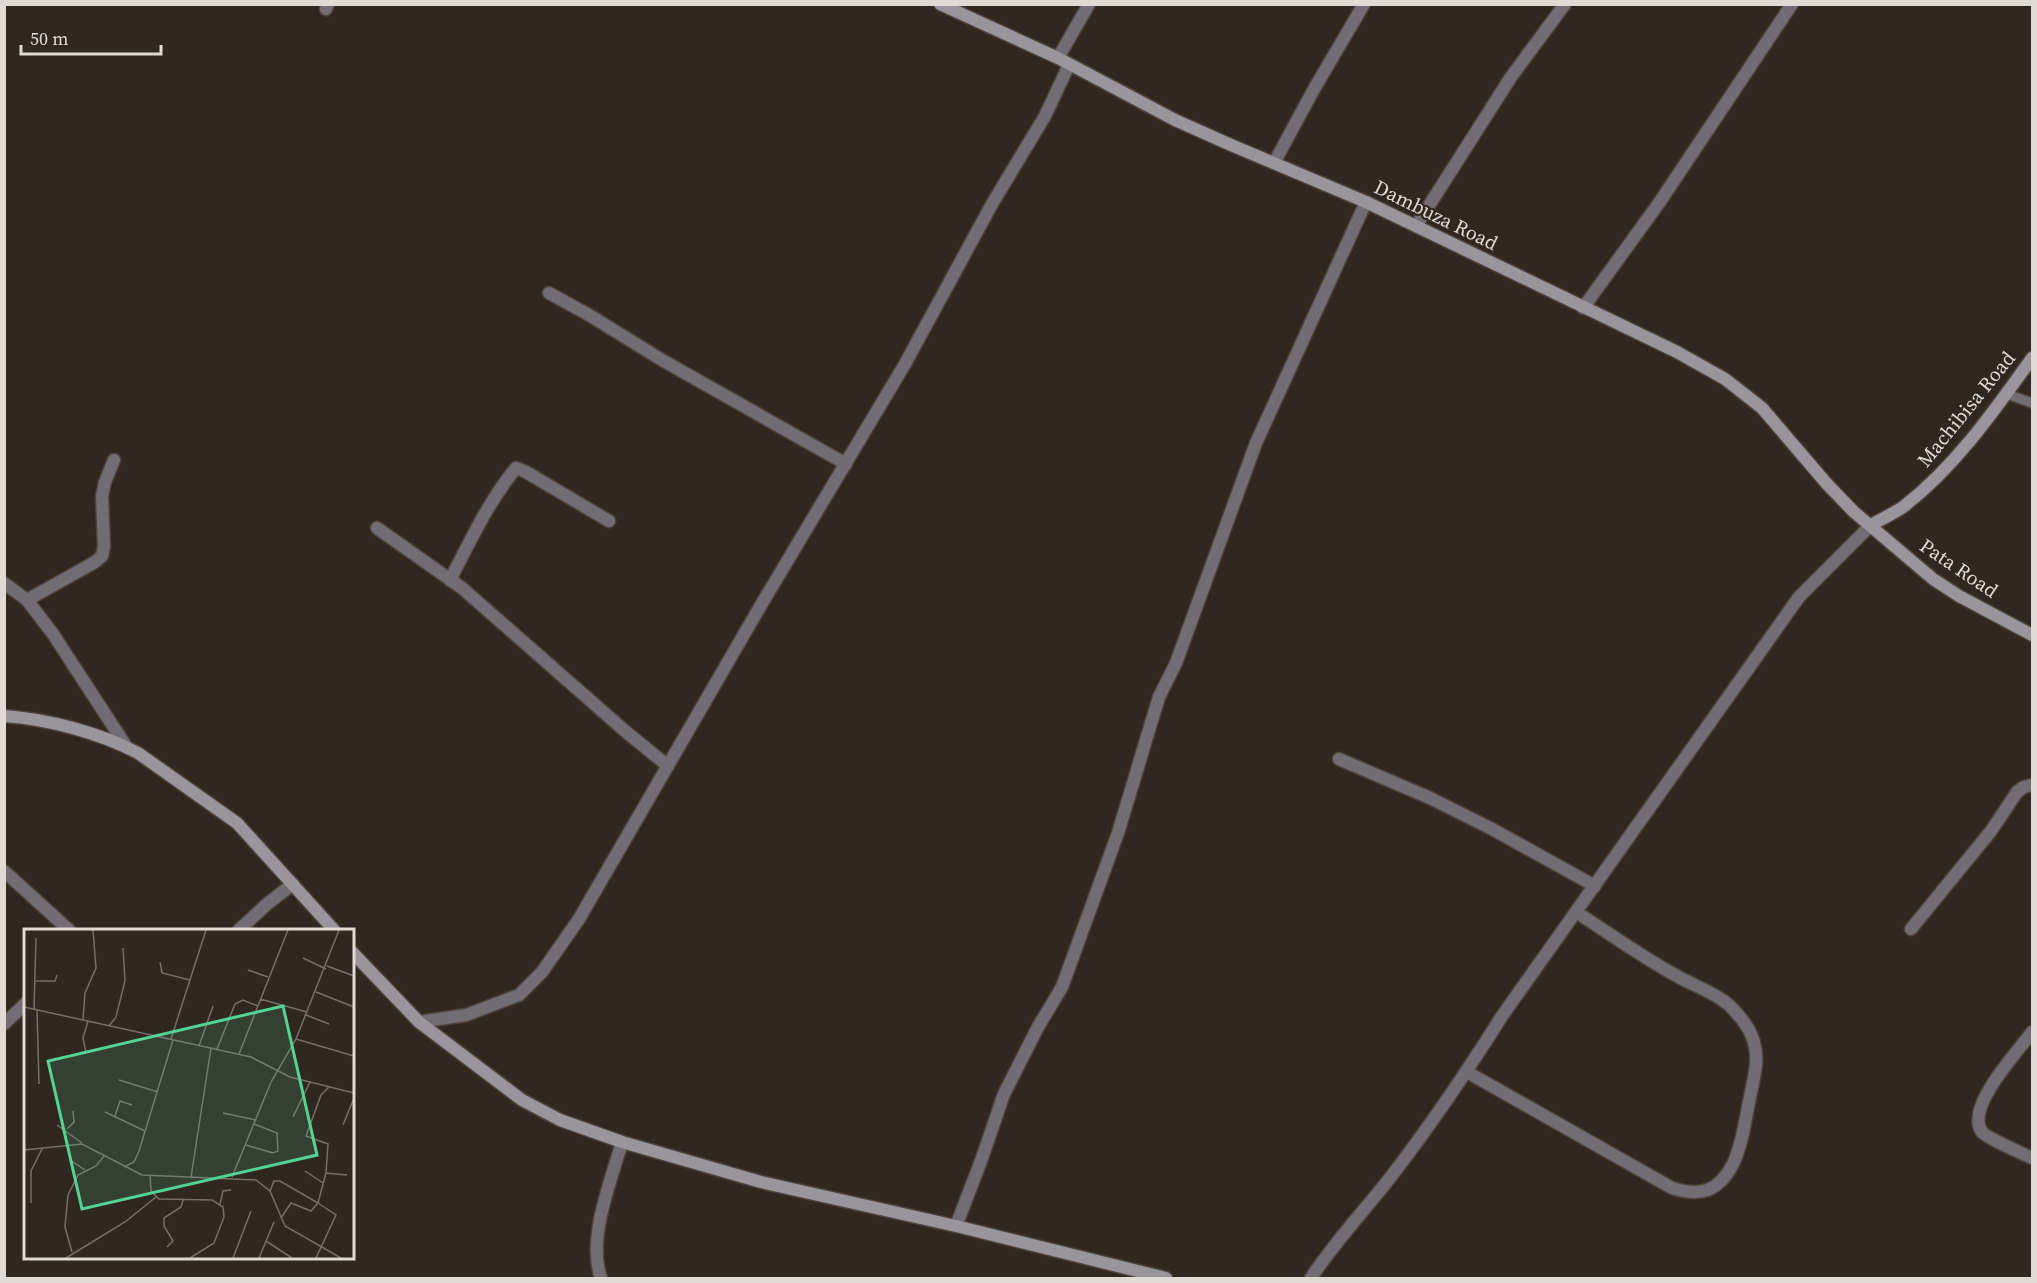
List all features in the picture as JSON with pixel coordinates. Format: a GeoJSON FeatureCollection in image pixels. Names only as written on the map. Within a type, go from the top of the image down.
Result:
{"type":"FeatureCollection","features":[{"type":"Feature","properties":{"kind":"street","name":"Dambuza Road"},"geometry":{"type":"LineString","coordinates":[[940,4],[1058,58],[1175,120],[1366,202],[1709,369],[1762,408],[1840,498],[1871,525]]}},
{"type":"Feature","properties":{"kind":"street"},"geometry":{"type":"LineString","coordinates":[[1058,58],[1089,4]]}},
{"type":"Feature","properties":{"kind":"street"},"geometry":{"type":"LineString","coordinates":[[1274,163],[1364,4]]}},
{"type":"Feature","properties":{"kind":"street"},"geometry":{"type":"LineString","coordinates":[[1416,226],[1511,77],[1565,4]]}},
{"type":"Feature","properties":{"kind":"street"},"geometry":{"type":"LineString","coordinates":[[1583,308],[1659,203],[1792,4]]}},
{"type":"Feature","properties":{"kind":"street"},"geometry":{"type":"LineString","coordinates":[[419,1022],[478,1011],[512,999],[525,990],[542,972],[579,919],[761,605],[905,364],[992,204],[1046,116],[1070,65]]}},
{"type":"Feature","properties":{"kind":"street"},"geometry":{"type":"LineString","coordinates":[[956,1226],[1004,1094],[1038,1027],[1062,987],[1118,833],[1159,697],[1180,654],[1246,470],[1366,202]]}},
{"type":"Feature","properties":{"kind":"street"},"geometry":{"type":"LineString","coordinates":[[549,293],[846,465]]}},
{"type":"Feature","properties":{"kind":"street","name":"Machibisa Road"},"geometry":{"type":"LineString","coordinates":[[1871,525],[1901,508],[1940,475],[1991,415],[2032,358]]}},
{"type":"Feature","properties":{"kind":"street"},"geometry":{"type":"LineString","coordinates":[[27,600],[102,556],[104,547],[102,496],[114,460]]}},
{"type":"Feature","properties":{"kind":"street"},"geometry":{"type":"LineString","coordinates":[[450,580],[505,481],[516,468],[609,522]]}},
{"type":"Feature","properties":{"kind":"street"},"geometry":{"type":"LineString","coordinates":[[1311,1278],[1422,1136],[1467,1072],[1502,1016],[1799,597],[1871,525]]}},
{"type":"Feature","properties":{"kind":"street","name":"Pata Road"},"geometry":{"type":"LineString","coordinates":[[1871,525],[1933,579],[1959,596],[2032,635]]}},
{"type":"Feature","properties":{"kind":"street"},"geometry":{"type":"LineString","coordinates":[[377,528],[450,580],[515,633],[668,766]]}},
{"type":"Feature","properties":{"kind":"street"},"geometry":{"type":"LineString","coordinates":[[4,583],[27,600],[53,634],[126,746]]}},
{"type":"Feature","properties":{"kind":"street"},"geometry":{"type":"LineString","coordinates":[[4,716],[51,723],[126,746],[138,753],[197,792],[237,823],[333,929]]}},
{"type":"Feature","properties":{"kind":"street"},"geometry":{"type":"LineString","coordinates":[[1339,759],[1430,798],[1492,829],[1595,886]]}},
{"type":"Feature","properties":{"kind":"street"},"geometry":{"type":"LineString","coordinates":[[1911,929],[1991,831],[2017,792],[2032,785]]}},
{"type":"Feature","properties":{"kind":"street"},"geometry":{"type":"LineString","coordinates":[[4,871],[68,929]]}},
{"type":"Feature","properties":{"kind":"street"},"geometry":{"type":"LineString","coordinates":[[240,929],[293,884]]}},
{"type":"Feature","properties":{"kind":"street"},"geometry":{"type":"LineString","coordinates":[[1467,1072],[1672,1188],[1688,1193],[1700,1193],[1712,1188],[1733,1164],[1740,1144],[1756,1061],[1750,1031],[1728,1005],[1711,993],[1676,975],[1576,912]]}},
{"type":"Feature","properties":{"kind":"street"},"geometry":{"type":"LineString","coordinates":[[354,954],[419,1022],[522,1100],[560,1120],[622,1142],[761,1182],[956,1226],[1166,1278]]}},
{"type":"Feature","properties":{"kind":"street"},"geometry":{"type":"LineString","coordinates":[[4,1024],[24,1005]]}},
{"type":"Feature","properties":{"kind":"street"},"geometry":{"type":"LineString","coordinates":[[2032,1032],[1995,1080],[1980,1110],[1978,1123],[1983,1134],[2032,1158]]}},
{"type":"Feature","properties":{"kind":"street"},"geometry":{"type":"LineString","coordinates":[[601,1278],[596,1246],[599,1225],[622,1142]]}},
{"type":"Feature","properties":{"kind":"lane"},"geometry":{"type":"LineString","coordinates":[[2007,394],[2032,403]]}}]}
